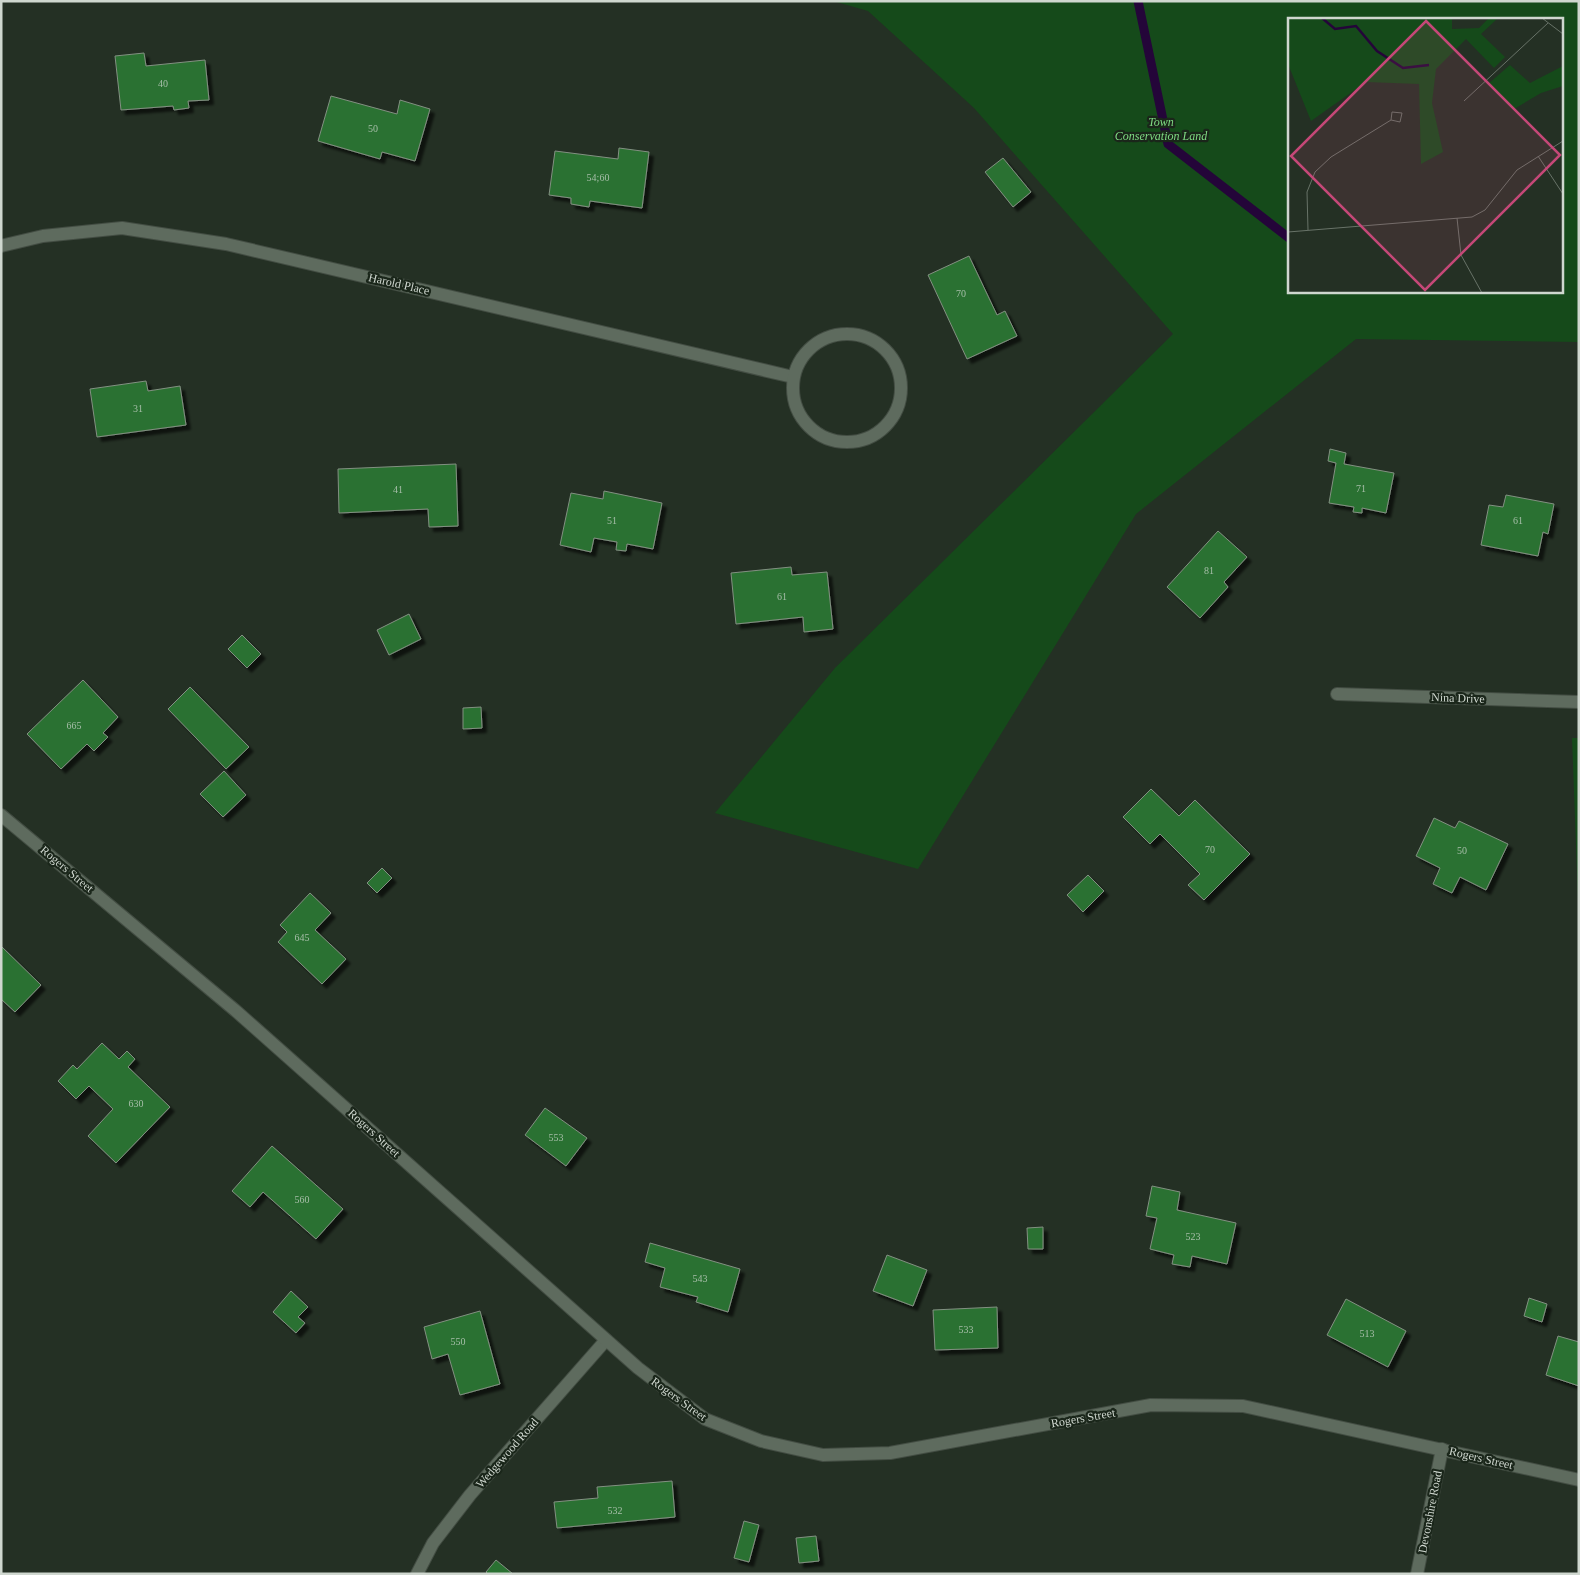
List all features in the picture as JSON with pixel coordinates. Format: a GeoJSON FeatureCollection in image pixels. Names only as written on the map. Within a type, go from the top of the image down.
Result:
{"type":"FeatureCollection","features":[{"type":"Feature","properties":{"kind":"street","name":"Harold Place"},"geometry":{"type":"LineString","coordinates":[[1,246],[43,236],[122,228],[226,244],[793,377]]}},
{"type":"Feature","properties":{"kind":"street"},"geometry":{"type":"LineString","coordinates":[[847,333],[865,337],[881,346],[893,360],[900,378],[900,396],[894,414],[884,428],[870,438],[854,442],[837,441],[820,436],[807,425],[798,411],[793,394],[793,377],[800,360],[812,346],[828,336],[847,333]]}},
{"type":"Feature","properties":{"kind":"street","name":"Nina Drive"},"geometry":{"type":"LineString","coordinates":[[1337,694],[1579,702]]}},
{"type":"Feature","properties":{"kind":"street","name":"Rogers Street"},"geometry":{"type":"LineString","coordinates":[[1,815],[236,1011],[638,1368],[704,1419],[761,1442],[823,1455],[890,1453],[1151,1405],[1244,1406],[1579,1480]]}},
{"type":"Feature","properties":{"kind":"street","name":"Wedgewood Road"},"geometry":{"type":"LineString","coordinates":[[418,1574],[433,1543],[470,1495],[606,1340]]}},
{"type":"Feature","properties":{"kind":"street","name":"Devonshire Road"},"geometry":{"type":"LineString","coordinates":[[1417,1574],[1442,1449]]}},
{"type":"Feature","properties":{"kind":"green space","name":"Town Conservation Land"},"geometry":{"type":"Polygon","coordinates":[[[833,1],[1579,1],[1579,342],[1356,339],[1136,514],[918,869],[715,813],[835,668],[1173,334],[974,108],[868,11],[833,1]]]}},
{"type":"Feature","properties":{"kind":"green space"},"geometry":{"type":"Polygon","coordinates":[[[1572,738],[1579,738],[1579,925],[1572,738]]]}},
{"type":"Feature","properties":{"kind":"building"},"geometry":{"type":"Polygon","coordinates":[[[144,53],[146,66],[205,60],[209,100],[188,101],[189,108],[174,110],[173,106],[121,110],[115,56],[144,53]]]}},
{"type":"Feature","properties":{"kind":"building"},"geometry":{"type":"Polygon","coordinates":[[[331,96],[397,114],[400,100],[430,109],[415,161],[382,152],[380,159],[318,141],[331,96]]]}},
{"type":"Feature","properties":{"kind":"building"},"geometry":{"type":"Polygon","coordinates":[[[619,148],[649,152],[642,208],[590,201],[589,207],[571,204],[571,198],[549,195],[555,151],[618,159],[619,148]]]}},
{"type":"Feature","properties":{"kind":"building"},"geometry":{"type":"Polygon","coordinates":[[[1003,158],[1031,192],[1013,207],[985,172],[1003,158]]]}},
{"type":"Feature","properties":{"kind":"building"},"geometry":{"type":"Polygon","coordinates":[[[969,256],[997,315],[1005,311],[1017,336],[967,359],[928,275],[969,256]]]}},
{"type":"Feature","properties":{"kind":"building"},"geometry":{"type":"Polygon","coordinates":[[[146,381],[148,391],[180,386],[186,425],[97,437],[90,389],[146,381]]]}},
{"type":"Feature","properties":{"kind":"building"},"geometry":{"type":"Polygon","coordinates":[[[1330,449],[1346,453],[1344,464],[1394,473],[1386,513],[1362,508],[1362,513],[1353,512],[1354,507],[1329,503],[1336,463],[1328,461],[1330,449]]]}},
{"type":"Feature","properties":{"kind":"building"},"geometry":{"type":"Polygon","coordinates":[[[456,464],[458,526],[429,527],[428,509],[339,513],[338,469],[456,464]]]}},
{"type":"Feature","properties":{"kind":"building"},"geometry":{"type":"Polygon","coordinates":[[[604,491],[662,503],[653,549],[627,544],[626,551],[616,550],[617,542],[594,538],[591,552],[560,545],[571,493],[603,499],[604,491]]]}},
{"type":"Feature","properties":{"kind":"building"},"geometry":{"type":"Polygon","coordinates":[[[1506,495],[1554,504],[1548,534],[1543,532],[1538,556],[1481,545],[1489,505],[1503,507],[1506,495]]]}},
{"type":"Feature","properties":{"kind":"building"},"geometry":{"type":"Polygon","coordinates":[[[1218,531],[1247,557],[1224,582],[1228,587],[1200,618],[1167,587],[1218,531]]]}},
{"type":"Feature","properties":{"kind":"building"},"geometry":{"type":"Polygon","coordinates":[[[791,567],[792,575],[827,572],[833,629],[804,632],[803,617],[736,624],[731,573],[791,567]]]}},
{"type":"Feature","properties":{"kind":"building"},"geometry":{"type":"Polygon","coordinates":[[[409,614],[421,639],[389,655],[377,630],[409,614]]]}},
{"type":"Feature","properties":{"kind":"building"},"geometry":{"type":"Polygon","coordinates":[[[242,635],[261,654],[247,668],[228,649],[242,635]]]}},
{"type":"Feature","properties":{"kind":"building"},"geometry":{"type":"Polygon","coordinates":[[[83,680],[118,717],[103,733],[108,737],[94,751],[87,744],[61,769],[27,734],[83,680]]]}},
{"type":"Feature","properties":{"kind":"building"},"geometry":{"type":"Polygon","coordinates":[[[190,687],[249,747],[226,769],[168,709],[190,687]]]}},
{"type":"Feature","properties":{"kind":"building"},"geometry":{"type":"Polygon","coordinates":[[[481,707],[482,728],[463,729],[463,708],[481,707]]]}},
{"type":"Feature","properties":{"kind":"building"},"geometry":{"type":"Polygon","coordinates":[[[224,771],[246,795],[223,817],[200,794],[224,771]]]}},
{"type":"Feature","properties":{"kind":"building"},"geometry":{"type":"Polygon","coordinates":[[[1151,789],[1179,816],[1195,800],[1250,854],[1204,900],[1188,885],[1200,874],[1160,834],[1150,844],[1123,817],[1151,789]]]}},
{"type":"Feature","properties":{"kind":"building"},"geometry":{"type":"Polygon","coordinates":[[[1434,818],[1455,828],[1459,821],[1508,844],[1486,890],[1460,877],[1452,893],[1433,884],[1440,868],[1416,856],[1434,818]]]}},
{"type":"Feature","properties":{"kind":"building"},"geometry":{"type":"Polygon","coordinates":[[[382,868],[392,878],[377,893],[367,883],[382,868]]]}},
{"type":"Feature","properties":{"kind":"building"},"geometry":{"type":"Polygon","coordinates":[[[1088,875],[1104,891],[1083,912],[1067,895],[1088,875]]]}},
{"type":"Feature","properties":{"kind":"building"},"geometry":{"type":"Polygon","coordinates":[[[310,893],[331,913],[315,930],[346,959],[322,984],[278,942],[287,932],[280,925],[310,893]]]}},
{"type":"Feature","properties":{"kind":"building"},"geometry":{"type":"Polygon","coordinates":[[[1,946],[41,985],[15,1012],[1,999],[1,946]]]}},
{"type":"Feature","properties":{"kind":"building"},"geometry":{"type":"Polygon","coordinates":[[[102,1043],[119,1059],[127,1051],[135,1059],[128,1067],[170,1107],[116,1163],[88,1136],[113,1109],[89,1086],[76,1099],[58,1081],[73,1065],[77,1069],[102,1043]]]}},
{"type":"Feature","properties":{"kind":"building"},"geometry":{"type":"Polygon","coordinates":[[[545,1108],[587,1138],[566,1166],[525,1135],[545,1108]]]}},
{"type":"Feature","properties":{"kind":"building"},"geometry":{"type":"Polygon","coordinates":[[[272,1146],[343,1209],[316,1239],[263,1192],[250,1207],[232,1191],[272,1146]]]}},
{"type":"Feature","properties":{"kind":"building"},"geometry":{"type":"Polygon","coordinates":[[[1152,1186],[1180,1192],[1177,1210],[1236,1223],[1227,1264],[1192,1256],[1190,1267],[1172,1264],[1174,1255],[1150,1249],[1157,1218],[1146,1216],[1152,1186]]]}},
{"type":"Feature","properties":{"kind":"building"},"geometry":{"type":"Polygon","coordinates":[[[1043,1227],[1043,1249],[1028,1249],[1027,1228],[1043,1227]]]}},
{"type":"Feature","properties":{"kind":"building"},"geometry":{"type":"Polygon","coordinates":[[[650,1243],[740,1269],[728,1312],[696,1302],[698,1297],[660,1287],[665,1268],[645,1262],[650,1243]]]}},
{"type":"Feature","properties":{"kind":"building"},"geometry":{"type":"Polygon","coordinates":[[[887,1255],[927,1270],[913,1306],[873,1291],[887,1255]]]}},
{"type":"Feature","properties":{"kind":"building"},"geometry":{"type":"Polygon","coordinates":[[[291,1291],[308,1307],[298,1317],[305,1323],[296,1333],[273,1312],[291,1291]]]}},
{"type":"Feature","properties":{"kind":"building"},"geometry":{"type":"Polygon","coordinates":[[[1529,1298],[1547,1304],[1542,1322],[1524,1316],[1529,1298]]]}},
{"type":"Feature","properties":{"kind":"building"},"geometry":{"type":"Polygon","coordinates":[[[1346,1299],[1406,1331],[1388,1367],[1327,1335],[1346,1299]]]}},
{"type":"Feature","properties":{"kind":"building"},"geometry":{"type":"Polygon","coordinates":[[[997,1307],[998,1348],[935,1350],[933,1310],[997,1307]]]}},
{"type":"Feature","properties":{"kind":"building"},"geometry":{"type":"Polygon","coordinates":[[[480,1311],[500,1384],[460,1395],[448,1354],[432,1359],[424,1327],[480,1311]]]}},
{"type":"Feature","properties":{"kind":"building"},"geometry":{"type":"Polygon","coordinates":[[[1558,1336],[1579,1342],[1579,1386],[1546,1375],[1558,1336]]]}},
{"type":"Feature","properties":{"kind":"building"},"geometry":{"type":"Polygon","coordinates":[[[672,1481],[675,1517],[557,1528],[554,1502],[598,1498],[597,1487],[672,1481]]]}},
{"type":"Feature","properties":{"kind":"building"},"geometry":{"type":"Polygon","coordinates":[[[744,1521],[759,1525],[749,1562],[734,1558],[744,1521]]]}},
{"type":"Feature","properties":{"kind":"building"},"geometry":{"type":"Polygon","coordinates":[[[816,1536],[819,1561],[799,1563],[796,1538],[816,1536]]]}},
{"type":"Feature","properties":{"kind":"building"},"geometry":{"type":"Polygon","coordinates":[[[496,1560],[513,1574],[488,1574],[486,1572],[496,1560]]]}},
{"type":"Feature","properties":{"kind":"waterway"},"geometry":{"type":"LineString","coordinates":[[1138,1],[1168,144],[1288,237]]}}]}
